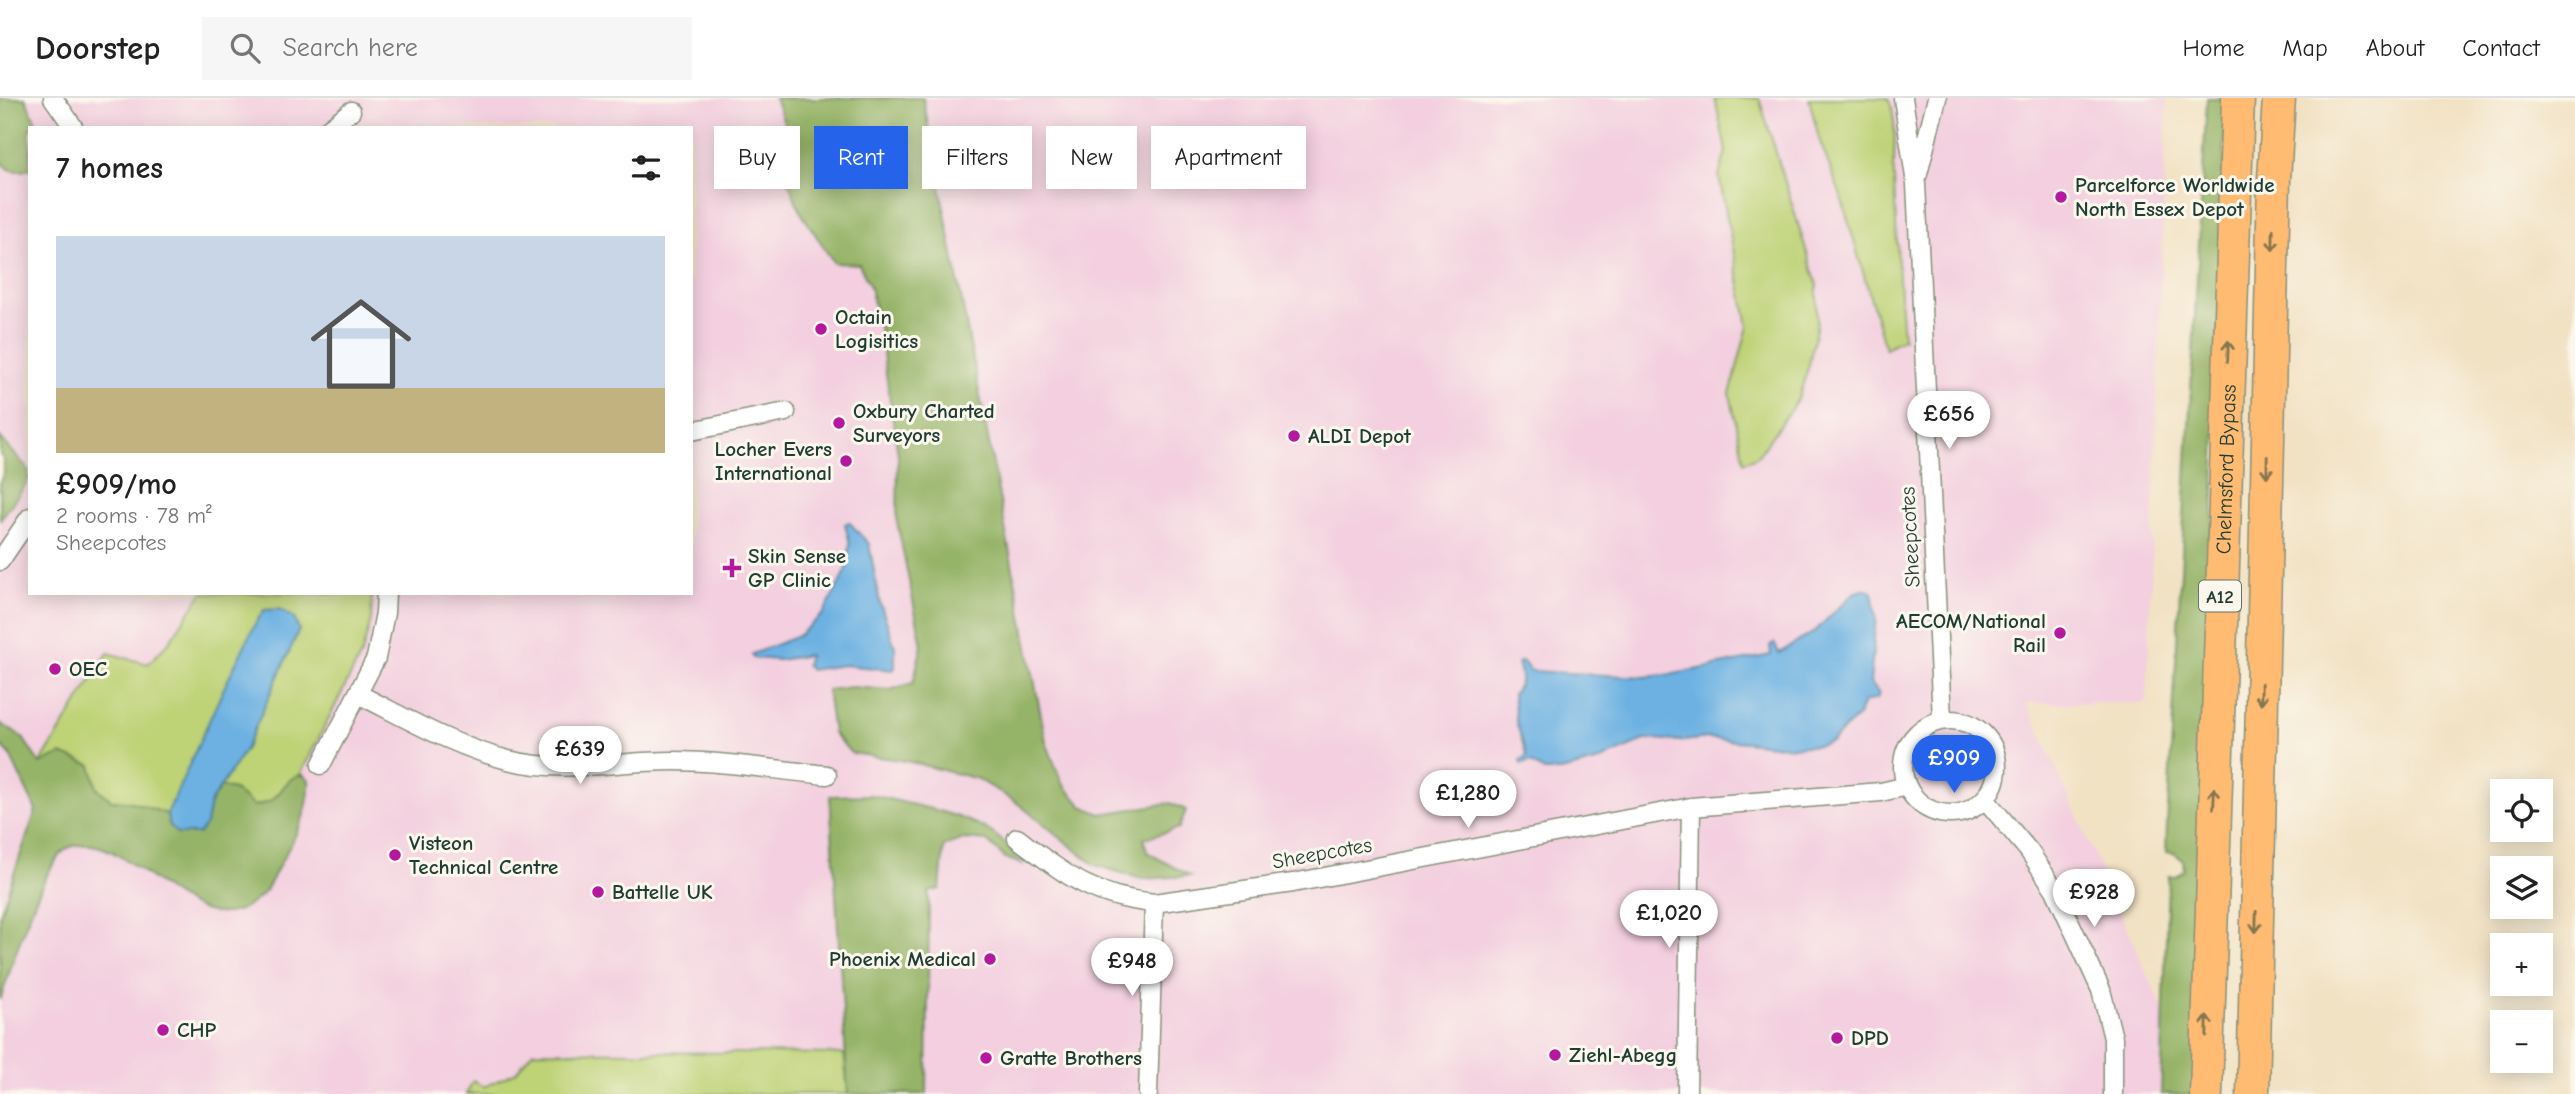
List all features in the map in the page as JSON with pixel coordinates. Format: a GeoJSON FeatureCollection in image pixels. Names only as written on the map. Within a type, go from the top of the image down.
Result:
{"type":"FeatureCollection","features":[{"type":"Feature","properties":{"kind":"highway","name":"Chelmsford Bypass"},"geometry":{"type":"LineString","coordinates":[[2206,1094],[2238,98]]}},
{"type":"Feature","properties":{"kind":"highway","name":"Chelmsford Bypass"},"geometry":{"type":"LineString","coordinates":[[2253,1094],[2274,193],[2279,98]]}},
{"type":"Feature","properties":{"kind":"street"},"geometry":{"type":"LineString","coordinates":[[52,98],[73,126]]}},
{"type":"Feature","properties":{"kind":"street","name":"Sheepcotes"},"geometry":{"type":"LineString","coordinates":[[1903,98],[1916,184],[1942,719]]}},
{"type":"Feature","properties":{"kind":"street","name":"Sheepcotes"},"geometry":{"type":"LineString","coordinates":[[1916,184],[1937,98]]}},
{"type":"Feature","properties":{"kind":"street"},"geometry":{"type":"LineString","coordinates":[[332,126],[351,111]]}},
{"type":"Feature","properties":{"kind":"street"},"geometry":{"type":"LineString","coordinates":[[693,431],[786,412]]}},
{"type":"Feature","properties":{"kind":"street"},"geometry":{"type":"LineString","coordinates":[[0,561],[28,520]]}},
{"type":"Feature","properties":{"kind":"street"},"geometry":{"type":"LineString","coordinates":[[321,765],[376,658],[386,595]]}},
{"type":"Feature","properties":{"kind":"street"},"geometry":{"type":"LineString","coordinates":[[358,694],[469,748],[542,766],[593,767],[646,761],[677,761],[827,775]]}},
{"type":"Feature","properties":{"kind":"street"},"geometry":{"type":"LineString","coordinates":[[1942,719],[1959,719],[1979,728],[1992,743],[1998,772],[1995,784],[1985,799],[1970,810],[1955,814],[1936,812],[1922,806],[1907,786],[1902,771],[1903,758],[1909,743],[1921,728],[1942,719]]}},
{"type":"Feature","properties":{"kind":"street","name":"Sheepcotes"},"geometry":{"type":"LineString","coordinates":[[1017,838],[1059,870],[1091,889],[1132,901],[1154,903],[1293,883],[1691,807],[1881,792],[1907,786]]}},
{"type":"Feature","properties":{"kind":"street"},"geometry":{"type":"LineString","coordinates":[[1985,799],[2029,851],[2054,890],[2101,990],[2113,1038],[2113,1094]]}},
{"type":"Feature","properties":{"kind":"street"},"geometry":{"type":"LineString","coordinates":[[1687,1094],[1691,807]]}},
{"type":"Feature","properties":{"kind":"street"},"geometry":{"type":"LineString","coordinates":[[1148,1094],[1154,903]]}},
{"type":"Feature","properties":{"kind":"shaded area"},"geometry":{"type":"Polygon","coordinates":[[[0,98],[2167,98],[2147,703],[2027,703],[2164,1011],[2161,1094],[903,1094],[844,1054],[516,1072],[484,1087],[473,1081],[466,1094],[0,1094],[0,500],[19,470],[0,446],[0,98]]]}},
{"type":"Feature","properties":{"kind":"green space"},"geometry":{"type":"Polygon","coordinates":[[[0,98],[25,98],[38,126],[28,126],[28,169],[13,171],[0,161],[0,98]]]}},
{"type":"Feature","properties":{"kind":"green space"},"geometry":{"type":"Polygon","coordinates":[[[775,98],[923,98],[928,126],[922,126],[922,189],[940,189],[1046,742],[1062,783],[1082,806],[1101,814],[1170,803],[1186,810],[1179,828],[1144,839],[1147,852],[1190,876],[1142,879],[1095,865],[1016,802],[978,779],[906,761],[851,753],[833,733],[827,690],[852,687],[890,690],[913,683],[922,645],[897,522],[898,455],[879,326],[870,287],[859,264],[834,263],[800,211],[791,189],[800,189],[800,126],[785,125],[775,98]]]}},
{"type":"Feature","properties":{"kind":"green space"},"geometry":{"type":"Polygon","coordinates":[[[1715,98],[1759,98],[1817,285],[1817,323],[1809,365],[1798,399],[1757,457],[1744,462],[1730,394],[1748,326],[1719,176],[1726,151],[1715,98]]]}},
{"type":"Feature","properties":{"kind":"green space"},"geometry":{"type":"Polygon","coordinates":[[[1809,98],[1888,98],[1894,128],[1903,339],[1885,348],[1841,196],[1819,139],[1809,98]]]}},
{"type":"Feature","properties":{"kind":"green space"},"geometry":{"type":"Polygon","coordinates":[[[2207,98],[2226,98],[2196,1094],[2161,1094],[2168,876],[2175,876],[2184,869],[2183,860],[2174,853],[2166,852],[2207,98]]]}},
{"type":"Feature","properties":{"kind":"green space"},"geometry":{"type":"Polygon","coordinates":[[[0,437],[28,470],[28,478],[0,520],[0,482],[4,473],[4,460],[0,455],[0,437]]]}},
{"type":"Feature","properties":{"kind":"green space"},"geometry":{"type":"Polygon","coordinates":[[[201,595],[372,595],[371,620],[362,653],[238,897],[26,787],[108,653],[148,664],[169,642],[201,595]]]}},
{"type":"Feature","properties":{"kind":"green space"},"geometry":{"type":"Polygon","coordinates":[[[0,723],[23,738],[40,764],[61,754],[91,765],[97,788],[111,800],[132,802],[167,814],[169,825],[206,824],[210,803],[221,787],[234,790],[254,806],[271,800],[290,780],[303,775],[309,780],[307,803],[296,834],[271,882],[252,903],[229,913],[206,911],[182,900],[114,853],[92,845],[70,847],[60,855],[39,892],[0,1000],[0,914],[36,810],[10,755],[0,744],[0,723]]]}},
{"type":"Feature","properties":{"kind":"green space"},"geometry":{"type":"Polygon","coordinates":[[[873,795],[975,823],[998,837],[1022,864],[1005,858],[987,841],[964,839],[944,846],[940,889],[929,892],[927,1094],[848,1094],[830,796],[873,795]]]}},
{"type":"Feature","properties":{"kind":"green space"},"geometry":{"type":"Polygon","coordinates":[[[533,1051],[844,1054],[848,1094],[466,1094],[473,1081],[484,1087],[516,1072],[533,1051]]]}},
{"type":"Feature","properties":{"kind":"water"},"geometry":{"type":"Polygon","coordinates":[[[849,522],[869,544],[880,603],[895,647],[895,668],[893,670],[844,665],[810,670],[806,665],[809,655],[779,660],[753,658],[752,654],[798,636],[823,614],[845,573],[850,544],[845,524],[849,522]]]}},
{"type":"Feature","properties":{"kind":"water"},"geometry":{"type":"Polygon","coordinates":[[[1866,589],[1872,592],[1876,616],[1870,683],[1879,693],[1877,699],[1864,702],[1858,716],[1832,741],[1820,745],[1793,747],[1708,738],[1683,741],[1647,739],[1596,762],[1561,771],[1544,771],[1530,762],[1521,764],[1520,760],[1527,757],[1516,721],[1513,694],[1521,679],[1518,663],[1522,661],[1531,671],[1644,677],[1674,674],[1771,655],[1770,645],[1774,643],[1779,653],[1814,632],[1854,593],[1866,589]]]}},
{"type":"Feature","properties":{"kind":"water"},"geometry":{"type":"Polygon","coordinates":[[[279,609],[294,618],[299,630],[246,748],[210,803],[206,824],[199,834],[177,834],[169,825],[167,814],[223,690],[264,610],[279,609]]]}},
{"type":"Feature","properties":{"kind":"place","name":"Parcelforce Worldwide North Essex Depot"},"geometry":{"type":"Point","coordinates":[2061,197]}},
{"type":"Feature","properties":{"kind":"place","name":"Octain Logisitics"},"geometry":{"type":"Point","coordinates":[821,329]}},
{"type":"Feature","properties":{"kind":"place","name":"Oxbury Charted Surveyors"},"geometry":{"type":"Point","coordinates":[839,423]}},
{"type":"Feature","properties":{"kind":"place","name":"ALDI Depot"},"geometry":{"type":"Point","coordinates":[1294,436]}},
{"type":"Feature","properties":{"kind":"place","name":"Locher Evers International"},"geometry":{"type":"Point","coordinates":[846,461]}},
{"type":"Feature","properties":{"kind":"place","name":"Skin Sense GP Clinic"},"geometry":{"type":"Point","coordinates":[732,568]}},
{"type":"Feature","properties":{"kind":"place","name":"AECOM/National Rail"},"geometry":{"type":"Point","coordinates":[2060,633]}},
{"type":"Feature","properties":{"kind":"place","name":"OEC"},"geometry":{"type":"Point","coordinates":[55,669]}},
{"type":"Feature","properties":{"kind":"place","name":"Visteon Technical Centre"},"geometry":{"type":"Point","coordinates":[395,855]}},
{"type":"Feature","properties":{"kind":"place","name":"Battelle UK"},"geometry":{"type":"Point","coordinates":[598,892]}},
{"type":"Feature","properties":{"kind":"place","name":"Phoenix Medical"},"geometry":{"type":"Point","coordinates":[990,959]}},
{"type":"Feature","properties":{"kind":"place","name":"CHP"},"geometry":{"type":"Point","coordinates":[163,1030]}},
{"type":"Feature","properties":{"kind":"place","name":"DPD"},"geometry":{"type":"Point","coordinates":[1837,1038]}},
{"type":"Feature","properties":{"kind":"place","name":"Ziehl-Abegg"},"geometry":{"type":"Point","coordinates":[1555,1055]}},
{"type":"Feature","properties":{"kind":"place","name":"Gratte Brothers"},"geometry":{"type":"Point","coordinates":[986,1058]}}]}
